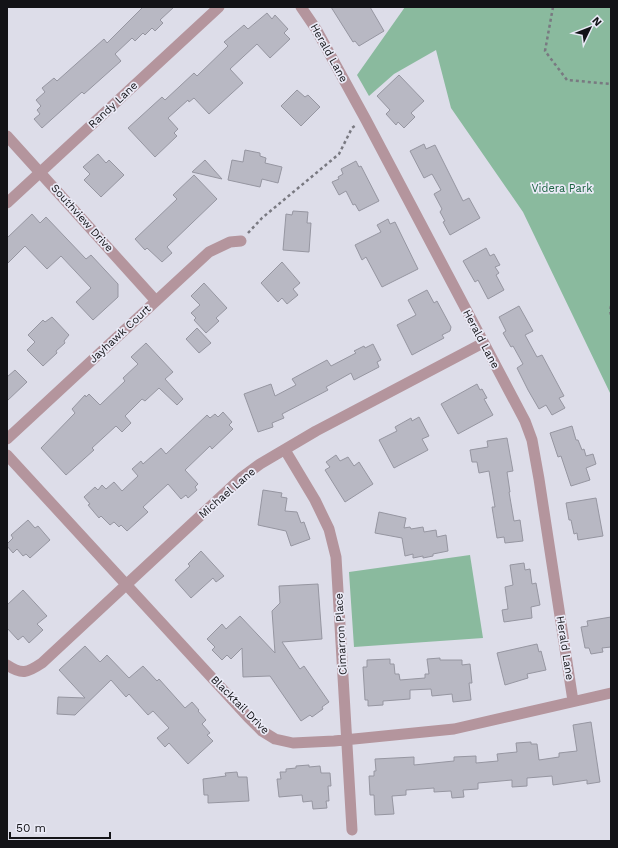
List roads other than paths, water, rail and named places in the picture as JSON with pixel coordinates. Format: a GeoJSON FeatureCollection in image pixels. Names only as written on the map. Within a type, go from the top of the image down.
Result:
{"type":"FeatureCollection","features":[{"type":"Feature","properties":{"kind":"street","name":"Randy Lane"},"geometry":{"type":"LineString","coordinates":[[7,203],[219,7]]}},
{"type":"Feature","properties":{"kind":"street","name":"Herald Lane"},"geometry":{"type":"LineString","coordinates":[[301,7],[316,29],[366,120],[525,421],[532,440],[539,479],[573,702]]}},
{"type":"Feature","properties":{"kind":"street","name":"Southview Drive"},"geometry":{"type":"LineString","coordinates":[[7,136],[156,300]]}},
{"type":"Feature","properties":{"kind":"street","name":"Jayhawk Court"},"geometry":{"type":"LineString","coordinates":[[7,439],[208,252],[230,242],[241,241]]}},
{"type":"Feature","properties":{"kind":"street","name":"Michael Lane"},"geometry":{"type":"LineString","coordinates":[[7,665],[15,670],[23,672],[32,670],[42,663],[241,478],[260,464],[316,431],[483,343]]}},
{"type":"Feature","properties":{"kind":"street","name":"Cimarron Place"},"geometry":{"type":"LineString","coordinates":[[285,450],[315,500],[328,529],[336,557],[352,830]]}},
{"type":"Feature","properties":{"kind":"street","name":"Blacktail Drive"},"geometry":{"type":"LineString","coordinates":[[7,455],[262,731],[275,739],[293,743],[347,740],[454,729],[611,693]]}},
{"type":"Feature","properties":{"kind":"park label","name":"Videra Park"},"geometry":{"type":"Point","coordinates":[562,188]}}]}
